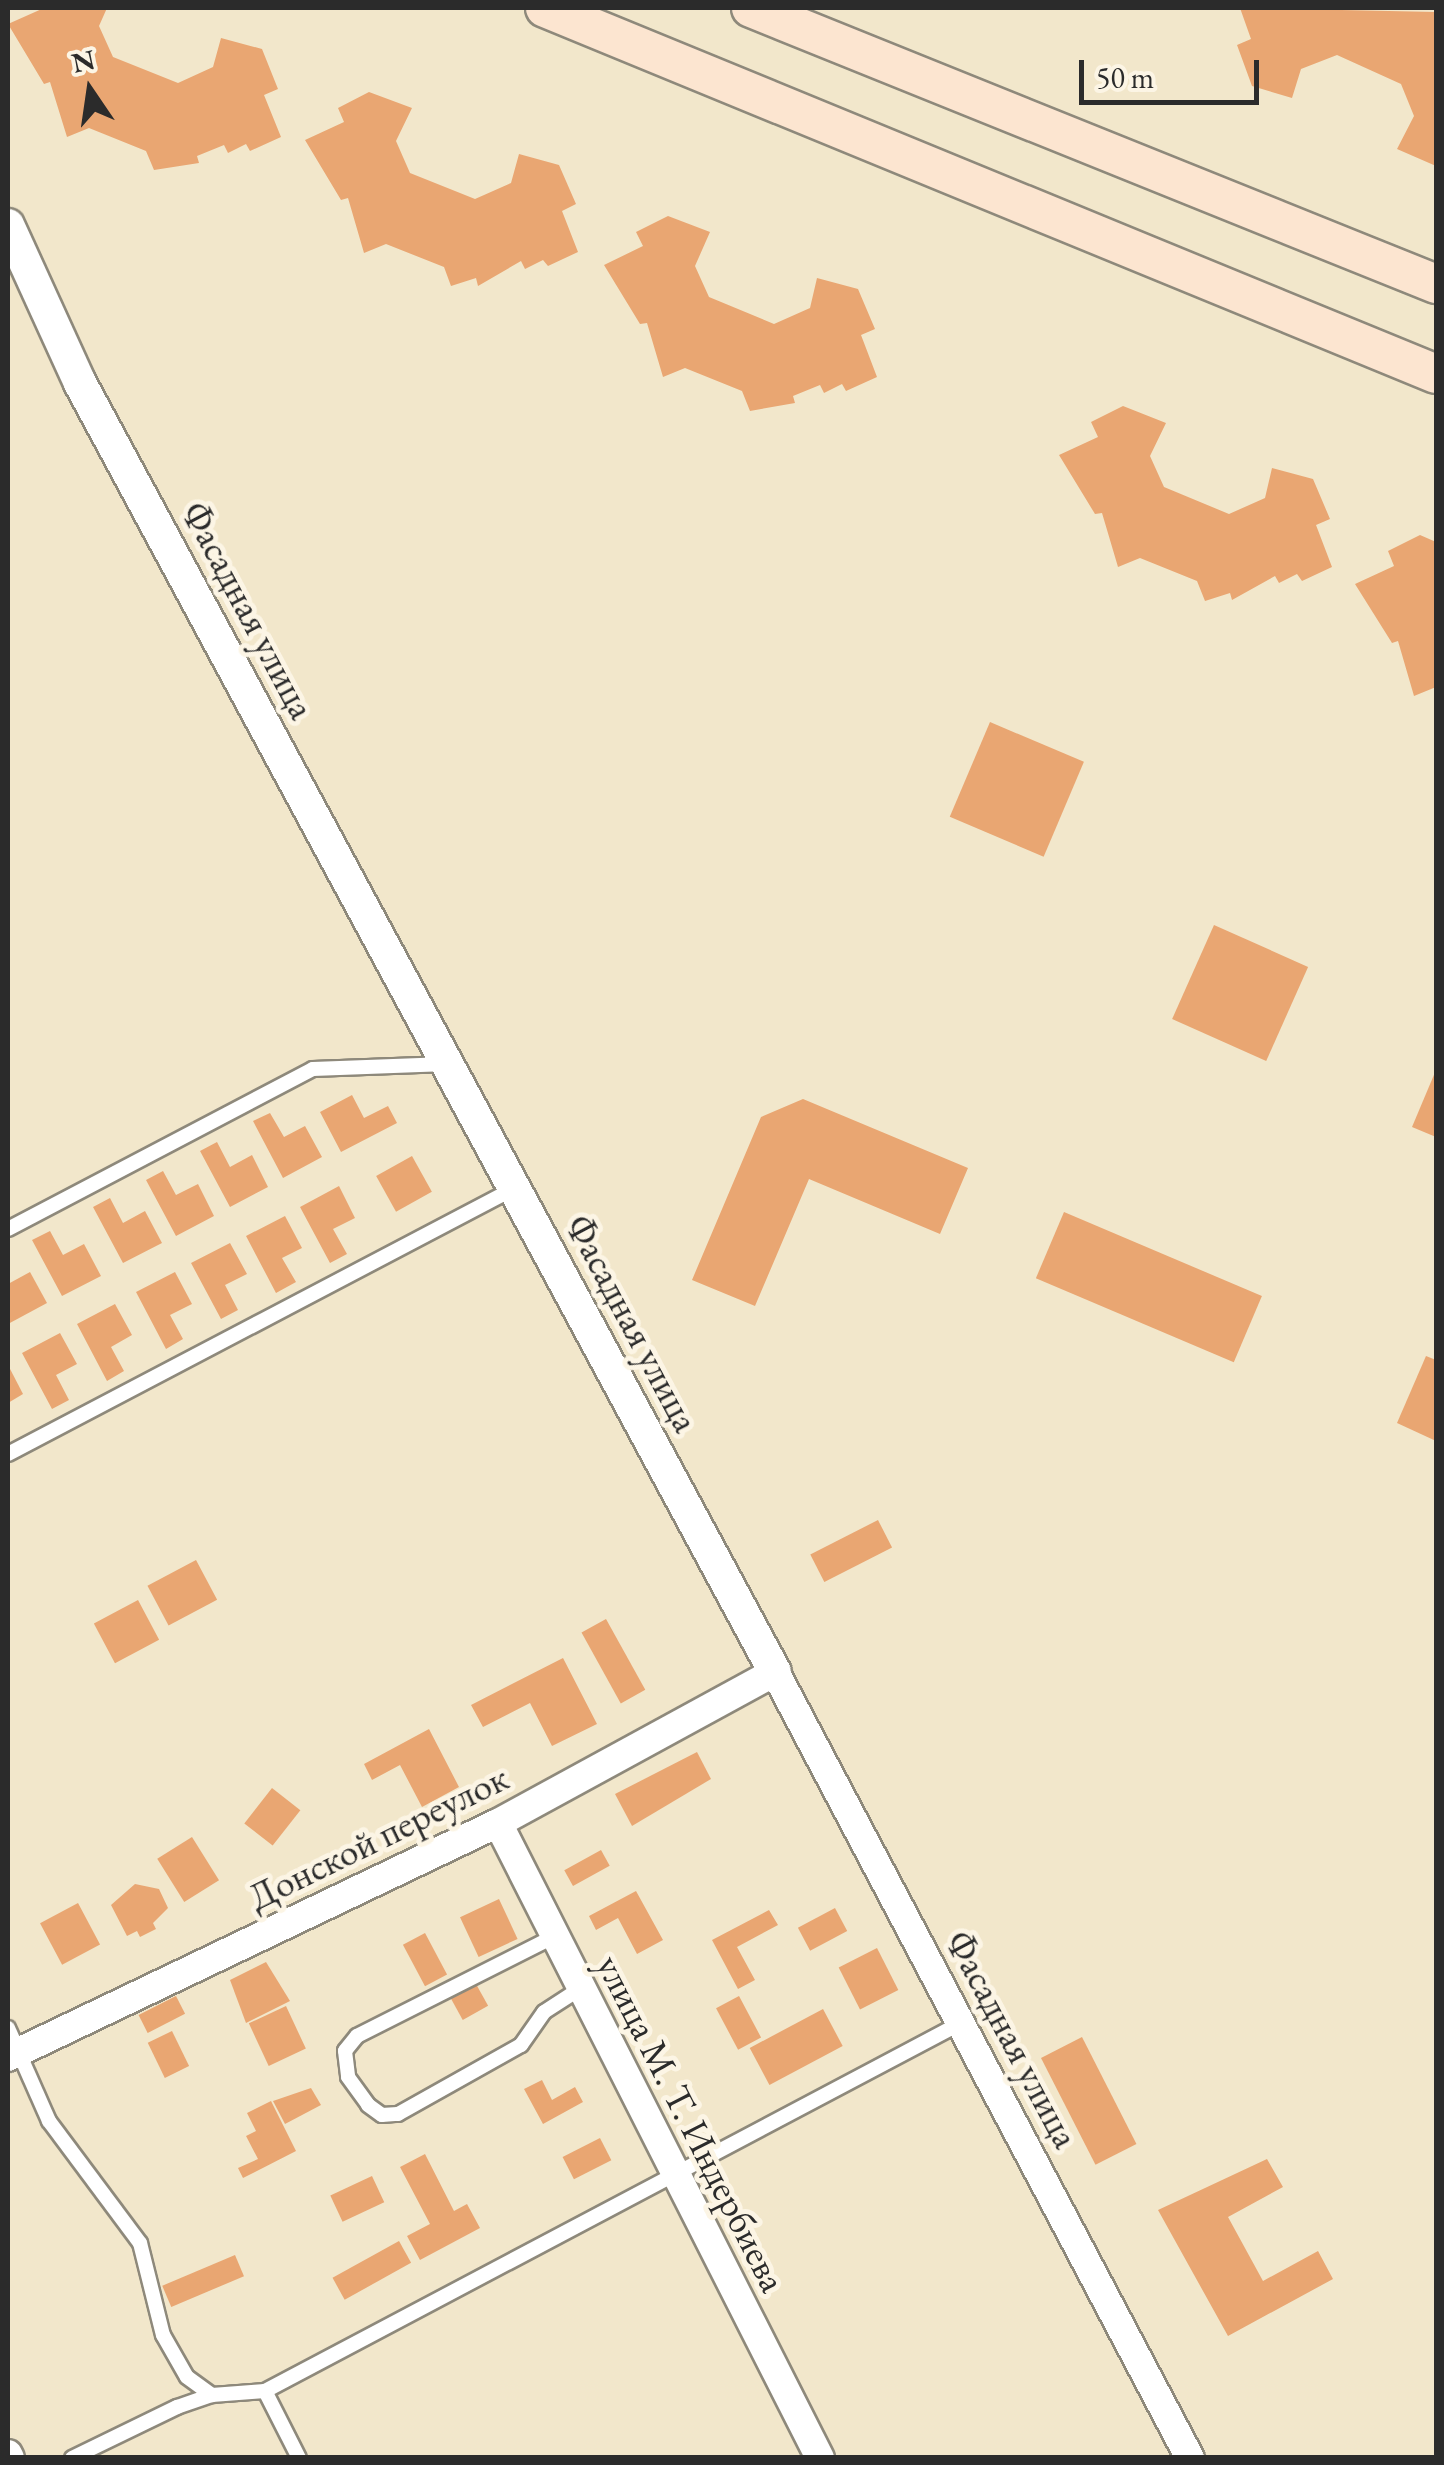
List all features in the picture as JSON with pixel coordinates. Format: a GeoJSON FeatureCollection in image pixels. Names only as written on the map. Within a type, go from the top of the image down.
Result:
{"type":"FeatureCollection","features":[{"type":"Feature","properties":{"kind":"main road"},"geometry":{"type":"LineString","coordinates":[[545,8],[1436,374]]}},
{"type":"Feature","properties":{"kind":"main road"},"geometry":{"type":"LineString","coordinates":[[751,8],[1436,284]]}},
{"type":"Feature","properties":{"kind":"street","name":"Фасадная улица"},"geometry":{"type":"LineString","coordinates":[[8,225],[80,383],[775,1672],[1190,2458]]}},
{"type":"Feature","properties":{"kind":"street","name":"Донской переулок"},"geometry":{"type":"LineString","coordinates":[[11,2045],[498,1823],[775,1672]]}},
{"type":"Feature","properties":{"kind":"street","name":"улица М. Т. Индербиева"},"geometry":{"type":"LineString","coordinates":[[498,1823],[820,2458]]}},
{"type":"Feature","properties":{"kind":"lane"},"geometry":{"type":"LineString","coordinates":[[8,1229],[312,1068],[449,1064]]}},
{"type":"Feature","properties":{"kind":"lane"},"geometry":{"type":"LineString","coordinates":[[8,1454],[515,1188]]}},
{"type":"Feature","properties":{"kind":"lane"},"geometry":{"type":"LineString","coordinates":[[555,1936],[357,2036],[345,2051],[348,2078],[368,2106],[382,2115],[398,2114],[521,2044],[544,2012],[582,1988]]}},
{"type":"Feature","properties":{"kind":"lane"},"geometry":{"type":"LineString","coordinates":[[72,2458],[212,2395],[265,2391],[674,2170],[960,2024]]}},
{"type":"Feature","properties":{"kind":"lane"},"geometry":{"type":"LineString","coordinates":[[11,2045],[50,2121],[140,2243],[162,2335],[187,2377],[212,2395]]}},
{"type":"Feature","properties":{"kind":"lane"},"geometry":{"type":"LineString","coordinates":[[265,2391],[299,2458]]}},
{"type":"Feature","properties":{"kind":"building"},"geometry":{"type":"Polygon","coordinates":[[[44,8],[107,8],[99,26],[113,57],[178,83],[213,67],[221,38],[262,49],[278,89],[264,95],[281,137],[250,151],[246,144],[228,153],[224,145],[197,156],[199,163],[154,170],[146,151],[89,128],[67,137],[50,82],[44,84],[8,24],[44,8]]]}},
{"type":"Feature","properties":{"kind":"building"},"geometry":{"type":"Polygon","coordinates":[[[1240,8],[1436,12],[1436,166],[1397,149],[1414,116],[1401,84],[1337,55],[1301,69],[1292,98],[1252,86],[1237,45],[1251,39],[1240,8]]]}},
{"type":"Feature","properties":{"kind":"building"},"geometry":{"type":"Polygon","coordinates":[[[369,92],[412,108],[396,141],[410,173],[475,199],[511,183],[519,154],[559,165],[576,204],[562,211],[578,252],[548,266],[543,260],[525,269],[521,261],[478,286],[476,278],[451,286],[444,267],[386,244],[364,253],[348,198],[341,200],[305,140],[344,122],[338,108],[369,92]]]}},
{"type":"Feature","properties":{"kind":"building"},"geometry":{"type":"Polygon","coordinates":[[[668,216],[710,232],[695,266],[709,297],[774,324],[810,308],[817,278],[858,289],[875,329],[861,335],[877,377],[846,391],[842,384],[824,393],[820,385],[793,396],[795,403],[750,411],[742,391],[685,368],[663,377],[647,323],[640,324],[604,265],[643,246],[636,232],[668,216]]]}},
{"type":"Feature","properties":{"kind":"building"},"geometry":{"type":"Polygon","coordinates":[[[1123,406],[1166,423],[1150,456],[1164,487],[1229,514],[1265,498],[1272,468],[1313,479],[1330,519],[1316,525],[1332,567],[1302,581],[1297,574],[1279,583],[1275,576],[1232,600],[1230,593],[1205,601],[1197,581],[1140,558],[1118,567],[1102,513],[1095,514],[1059,455],[1098,437],[1091,422],[1123,406]]]}},
{"type":"Feature","properties":{"kind":"building"},"geometry":{"type":"Polygon","coordinates":[[[1420,535],[1436,542],[1436,687],[1414,696],[1398,641],[1392,643],[1355,584],[1394,566],[1388,551],[1420,535]]]}},
{"type":"Feature","properties":{"kind":"building"},"geometry":{"type":"Polygon","coordinates":[[[990,722],[1084,762],[1044,857],[950,817],[990,722]]]}},
{"type":"Feature","properties":{"kind":"building"},"geometry":{"type":"Polygon","coordinates":[[[1214,925],[1308,967],[1266,1061],[1172,1019],[1214,925]]]}},
{"type":"Feature","properties":{"kind":"building"},"geometry":{"type":"Polygon","coordinates":[[[1436,1070],[1436,1137],[1412,1127],[1436,1070]]]}},
{"type":"Feature","properties":{"kind":"building"},"geometry":{"type":"Polygon","coordinates":[[[352,1095],[364,1118],[388,1106],[397,1123],[341,1152],[320,1112],[352,1095]]]}},
{"type":"Feature","properties":{"kind":"building"},"geometry":{"type":"Polygon","coordinates":[[[803,1099],[968,1168],[940,1234],[809,1179],[755,1306],[692,1280],[761,1117],[803,1099]]]}},
{"type":"Feature","properties":{"kind":"building"},"geometry":{"type":"Polygon","coordinates":[[[270,1113],[284,1137],[305,1126],[322,1157],[283,1178],[253,1121],[270,1113]]]}},
{"type":"Feature","properties":{"kind":"building"},"geometry":{"type":"Polygon","coordinates":[[[217,1142],[230,1167],[252,1155],[268,1187],[230,1207],[200,1151],[217,1142]]]}},
{"type":"Feature","properties":{"kind":"building"},"geometry":{"type":"Polygon","coordinates":[[[412,1156],[432,1192],[396,1212],[376,1176],[412,1156]]]}},
{"type":"Feature","properties":{"kind":"building"},"geometry":{"type":"Polygon","coordinates":[[[163,1171],[176,1195],[198,1184],[214,1216],[176,1236],[146,1180],[163,1171]]]}},
{"type":"Feature","properties":{"kind":"building"},"geometry":{"type":"Polygon","coordinates":[[[339,1186],[355,1218],[333,1229],[347,1254],[330,1263],[300,1207],[339,1186]]]}},
{"type":"Feature","properties":{"kind":"building"},"geometry":{"type":"Polygon","coordinates":[[[110,1198],[123,1223],[145,1211],[162,1243],[123,1263],[93,1207],[110,1198]]]}},
{"type":"Feature","properties":{"kind":"building"},"geometry":{"type":"Polygon","coordinates":[[[1064,1212],[1262,1296],[1234,1362],[1036,1278],[1064,1212]]]}},
{"type":"Feature","properties":{"kind":"building"},"geometry":{"type":"Polygon","coordinates":[[[285,1216],[302,1248],[282,1258],[296,1282],[276,1293],[246,1236],[285,1216]]]}},
{"type":"Feature","properties":{"kind":"building"},"geometry":{"type":"Polygon","coordinates":[[[50,1231],[63,1255],[84,1244],[101,1276],[62,1296],[32,1240],[50,1231]]]}},
{"type":"Feature","properties":{"kind":"building"},"geometry":{"type":"Polygon","coordinates":[[[230,1243],[247,1274],[225,1285],[238,1310],[221,1319],[191,1263],[230,1243]]]}},
{"type":"Feature","properties":{"kind":"building"},"geometry":{"type":"Polygon","coordinates":[[[30,1272],[47,1303],[8,1324],[8,1284],[30,1272]]]}},
{"type":"Feature","properties":{"kind":"building"},"geometry":{"type":"Polygon","coordinates":[[[175,1272],[192,1304],[170,1315],[183,1339],[166,1349],[136,1292],[175,1272]]]}},
{"type":"Feature","properties":{"kind":"building"},"geometry":{"type":"Polygon","coordinates":[[[115,1304],[132,1335],[111,1347],[124,1371],[107,1381],[77,1324],[115,1304]]]}},
{"type":"Feature","properties":{"kind":"building"},"geometry":{"type":"Polygon","coordinates":[[[60,1333],[77,1364],[56,1375],[69,1400],[52,1409],[22,1353],[60,1333]]]}},
{"type":"Feature","properties":{"kind":"building"},"geometry":{"type":"Polygon","coordinates":[[[1426,1356],[1436,1360],[1436,1441],[1397,1423],[1426,1356]]]}},
{"type":"Feature","properties":{"kind":"building"},"geometry":{"type":"Polygon","coordinates":[[[8,1365],[23,1394],[8,1403],[8,1365]]]}},
{"type":"Feature","properties":{"kind":"building"},"geometry":{"type":"Polygon","coordinates":[[[878,1520],[892,1548],[824,1582],[810,1555],[878,1520]]]}},
{"type":"Feature","properties":{"kind":"building"},"geometry":{"type":"Polygon","coordinates":[[[196,1560],[217,1600],[169,1626],[147,1586],[196,1560]]]}},
{"type":"Feature","properties":{"kind":"building"},"geometry":{"type":"Polygon","coordinates":[[[138,1600],[159,1640],[115,1663],[94,1623],[138,1600]]]}},
{"type":"Feature","properties":{"kind":"building"},"geometry":{"type":"Polygon","coordinates":[[[606,1619],[645,1690],[621,1703],[582,1633],[606,1619]]]}},
{"type":"Feature","properties":{"kind":"building"},"geometry":{"type":"Polygon","coordinates":[[[563,1658],[597,1724],[552,1746],[530,1703],[483,1727],[471,1705],[563,1658]]]}},
{"type":"Feature","properties":{"kind":"building"},"geometry":{"type":"Polygon","coordinates":[[[429,1729],[459,1787],[422,1807],[400,1765],[372,1780],[364,1764],[429,1729]]]}},
{"type":"Feature","properties":{"kind":"building"},"geometry":{"type":"Polygon","coordinates":[[[697,1752],[711,1779],[632,1826],[615,1794],[697,1752]]]}},
{"type":"Feature","properties":{"kind":"building"},"geometry":{"type":"Polygon","coordinates":[[[272,1788],[300,1810],[273,1846],[244,1823],[272,1788]]]}},
{"type":"Feature","properties":{"kind":"building"},"geometry":{"type":"Polygon","coordinates":[[[192,1837],[219,1880],[184,1902],[157,1859],[192,1837]]]}},
{"type":"Feature","properties":{"kind":"building"},"geometry":{"type":"Polygon","coordinates":[[[601,1850],[610,1866],[573,1886],[564,1870],[601,1850]]]}},
{"type":"Feature","properties":{"kind":"building"},"geometry":{"type":"Polygon","coordinates":[[[135,1884],[159,1889],[168,1908],[153,1923],[156,1929],[140,1937],[137,1931],[127,1936],[111,1905],[135,1884]]]}},
{"type":"Feature","properties":{"kind":"building"},"geometry":{"type":"Polygon","coordinates":[[[636,1891],[663,1940],[637,1954],[618,1918],[596,1930],[589,1916],[636,1891]]]}},
{"type":"Feature","properties":{"kind":"building"},"geometry":{"type":"Polygon","coordinates":[[[499,1899],[518,1939],[479,1957],[460,1917],[499,1899]]]}},
{"type":"Feature","properties":{"kind":"building"},"geometry":{"type":"Polygon","coordinates":[[[78,1903],[100,1944],[62,1965],[40,1923],[78,1903]]]}},
{"type":"Feature","properties":{"kind":"building"},"geometry":{"type":"Polygon","coordinates":[[[835,1908],[847,1931],[810,1951],[798,1928],[835,1908]]]}},
{"type":"Feature","properties":{"kind":"building"},"geometry":{"type":"Polygon","coordinates":[[[769,1910],[778,1925],[737,1947],[755,1980],[738,1989],[712,1940],[769,1910]]]}},
{"type":"Feature","properties":{"kind":"building"},"geometry":{"type":"Polygon","coordinates":[[[425,1933],[447,1974],[425,1986],[403,1945],[425,1933]]]}},
{"type":"Feature","properties":{"kind":"building"},"geometry":{"type":"Polygon","coordinates":[[[877,1948],[898,1990],[860,2009],[839,1968],[877,1948]]]}},
{"type":"Feature","properties":{"kind":"building"},"geometry":{"type":"Polygon","coordinates":[[[266,1962],[290,2001],[246,2023],[230,1980],[266,1962]]]}},
{"type":"Feature","properties":{"kind":"building"},"geometry":{"type":"Polygon","coordinates":[[[476,1984],[488,2006],[463,2020],[451,1998],[476,1984]]]}},
{"type":"Feature","properties":{"kind":"building"},"geometry":{"type":"Polygon","coordinates":[[[176,1996],[185,2014],[148,2033],[139,2015],[176,1996]]]}},
{"type":"Feature","properties":{"kind":"building"},"geometry":{"type":"Polygon","coordinates":[[[739,1996],[761,2037],[738,2050],[716,2008],[739,1996]]]}},
{"type":"Feature","properties":{"kind":"building"},"geometry":{"type":"Polygon","coordinates":[[[286,2006],[306,2049],[269,2066],[249,2023],[286,2006]]]}},
{"type":"Feature","properties":{"kind":"building"},"geometry":{"type":"Polygon","coordinates":[[[823,2009],[843,2046],[769,2085],[750,2048],[823,2009]]]}},
{"type":"Feature","properties":{"kind":"building"},"geometry":{"type":"Polygon","coordinates":[[[172,2031],[189,2066],[165,2078],[148,2043],[172,2031]]]}},
{"type":"Feature","properties":{"kind":"building"},"geometry":{"type":"Polygon","coordinates":[[[1082,2037],[1136,2144],[1095,2165],[1041,2058],[1082,2037]]]}},
{"type":"Feature","properties":{"kind":"building"},"geometry":{"type":"Polygon","coordinates":[[[542,2080],[552,2100],[575,2087],[583,2102],[543,2124],[524,2089],[542,2080]]]}},
{"type":"Feature","properties":{"kind":"building"},"geometry":{"type":"Polygon","coordinates":[[[311,2088],[321,2105],[285,2124],[273,2101],[311,2088]]]}},
{"type":"Feature","properties":{"kind":"building"},"geometry":{"type":"Polygon","coordinates":[[[271,2101],[296,2151],[243,2178],[238,2168],[258,2159],[246,2136],[256,2131],[247,2113],[271,2101]]]}},
{"type":"Feature","properties":{"kind":"building"},"geometry":{"type":"Polygon","coordinates":[[[600,2138],[611,2160],[574,2179],[563,2157],[600,2138]]]}},
{"type":"Feature","properties":{"kind":"building"},"geometry":{"type":"Polygon","coordinates":[[[425,2154],[454,2211],[467,2204],[480,2228],[420,2260],[407,2236],[430,2224],[400,2167],[425,2154]]]}},
{"type":"Feature","properties":{"kind":"building"},"geometry":{"type":"Polygon","coordinates":[[[1267,2159],[1283,2187],[1228,2217],[1263,2281],[1318,2251],[1333,2279],[1228,2336],[1158,2210],[1267,2159]]]}},
{"type":"Feature","properties":{"kind":"building"},"geometry":{"type":"Polygon","coordinates":[[[372,2176],[384,2202],[343,2222],[330,2195],[372,2176]]]}},
{"type":"Feature","properties":{"kind":"building"},"geometry":{"type":"Polygon","coordinates":[[[399,2241],[411,2263],[345,2300],[333,2278],[399,2241]]]}},
{"type":"Feature","properties":{"kind":"building"},"geometry":{"type":"Polygon","coordinates":[[[235,2255],[244,2276],[171,2307],[162,2286],[235,2255]]]}}]}
